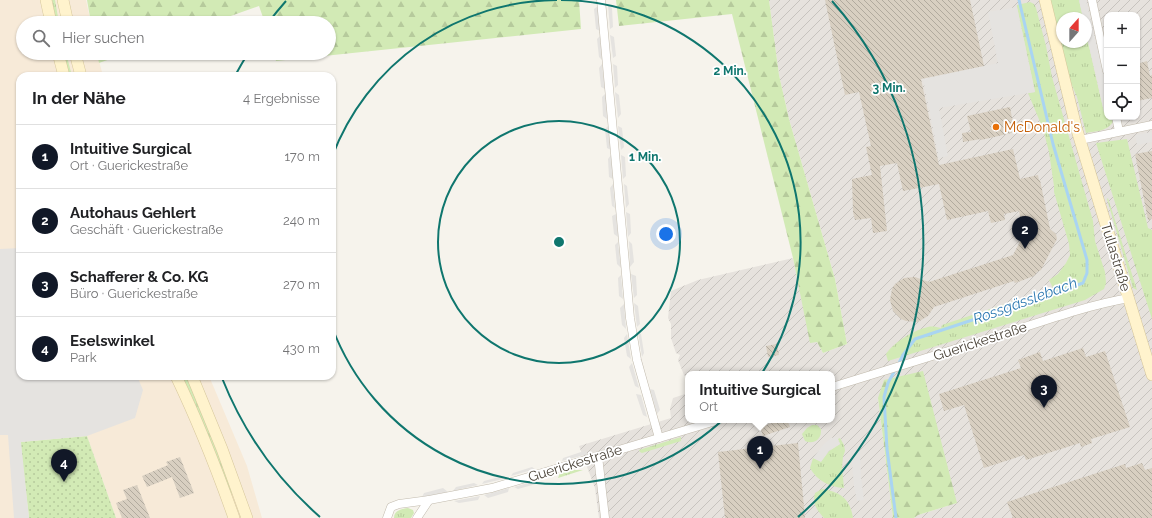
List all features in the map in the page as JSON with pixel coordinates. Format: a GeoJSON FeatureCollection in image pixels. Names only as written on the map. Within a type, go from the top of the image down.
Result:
{"type":"FeatureCollection","features":[{"type":"Feature","properties":{"kind":"main road"},"geometry":{"type":"LineString","coordinates":[[46,0],[49,16]]}},
{"type":"Feature","properties":{"kind":"main road"},"geometry":{"type":"LineString","coordinates":[[63,0],[66,16]]}},
{"type":"Feature","properties":{"kind":"main road","name":"Tullastraße"},"geometry":{"type":"LineString","coordinates":[[1045,0],[1080,140],[1152,375]]}},
{"type":"Feature","properties":{"kind":"main road"},"geometry":{"type":"LineString","coordinates":[[60,60],[63,72]]}},
{"type":"Feature","properties":{"kind":"main road"},"geometry":{"type":"LineString","coordinates":[[77,60],[80,72]]}},
{"type":"Feature","properties":{"kind":"main road"},"geometry":{"type":"LineString","coordinates":[[178,380],[191,406],[234,518]]}},
{"type":"Feature","properties":{"kind":"main road"},"geometry":{"type":"LineString","coordinates":[[194,380],[222,449],[247,518]]}},
{"type":"Feature","properties":{"kind":"street"},"geometry":{"type":"LineString","coordinates":[[602,0],[630,318],[637,360],[659,438]]}},
{"type":"Feature","properties":{"kind":"street"},"geometry":{"type":"LineString","coordinates":[[1092,0],[1104,57]]}},
{"type":"Feature","properties":{"kind":"street"},"geometry":{"type":"LineString","coordinates":[[1117,120],[1119,131]]}},
{"type":"Feature","properties":{"kind":"street"},"geometry":{"type":"LineString","coordinates":[[1080,140],[1152,125]]}},
{"type":"Feature","properties":{"kind":"street","name":"Guerickestraße"},"geometry":{"type":"LineString","coordinates":[[835,386],[901,367],[1054,317],[1129,298]]}},
{"type":"Feature","properties":{"kind":"street","name":"Guerickestraße"},"geometry":{"type":"LineString","coordinates":[[387,518],[391,508],[399,504],[492,488],[709,423]]}},
{"type":"Feature","properties":{"kind":"street"},"geometry":{"type":"LineString","coordinates":[[598,456],[605,518]]}},
{"type":"Feature","properties":{"kind":"street"},"geometry":{"type":"LineString","coordinates":[[417,518],[429,500]]}},
{"type":"Feature","properties":{"kind":"shaded area"},"geometry":{"type":"Polygon","coordinates":[[[0,0],[86,0],[89,16],[16,16],[16,60],[99,60],[102,72],[16,72],[16,380],[211,380],[247,466],[262,518],[116,518],[87,436],[21,442],[29,518],[0,518],[0,0]]]}},
{"type":"Feature","properties":{"kind":"shaded area"},"geometry":{"type":"Polygon","coordinates":[[[769,0],[1152,0],[1152,518],[914,518],[918,515],[957,503],[878,398],[893,518],[599,518],[595,488],[579,446],[671,418],[670,409],[673,398],[685,394],[685,423],[835,423],[835,371],[685,371],[685,376],[684,375],[678,360],[680,355],[676,353],[671,338],[671,324],[668,318],[671,291],[698,280],[793,258],[799,287],[817,342],[823,353],[847,344],[835,279],[789,119],[779,75],[769,0]]]}},
{"type":"Feature","properties":{"kind":"shaded area"},"geometry":{"type":"Polygon","coordinates":[[[1079,0],[1086,0],[1089,12],[1082,12],[1079,0]]]}},
{"type":"Feature","properties":{"kind":"shaded area"},"geometry":{"type":"Polygon","coordinates":[[[608,5],[612,8],[613,27],[610,29],[608,5]]]}},
{"type":"Feature","properties":{"kind":"shaded area"},"geometry":{"type":"Polygon","coordinates":[[[598,6],[600,31],[596,29],[594,9],[598,6]]]}},
{"type":"Feature","properties":{"kind":"shaded area"},"geometry":{"type":"Polygon","coordinates":[[[1017,7],[1035,92],[939,108],[948,156],[939,158],[923,79],[998,63],[988,12],[1017,7]]]}},
{"type":"Feature","properties":{"kind":"shaded area"},"geometry":{"type":"Polygon","coordinates":[[[1092,25],[1104,76],[1104,112],[1089,48],[1092,48],[1092,25]]]}},
{"type":"Feature","properties":{"kind":"shaded area"},"geometry":{"type":"Polygon","coordinates":[[[610,35],[614,37],[616,56],[613,58],[610,35]]]}},
{"type":"Feature","properties":{"kind":"shaded area"},"geometry":{"type":"Polygon","coordinates":[[[600,36],[602,60],[599,57],[597,39],[600,36]]]}},
{"type":"Feature","properties":{"kind":"shaded area"},"geometry":{"type":"Polygon","coordinates":[[[602,64],[605,89],[601,87],[599,68],[602,64]]]}},
{"type":"Feature","properties":{"kind":"shaded area"},"geometry":{"type":"Polygon","coordinates":[[[613,64],[617,66],[618,85],[615,88],[613,64]]]}},
{"type":"Feature","properties":{"kind":"shaded area"},"geometry":{"type":"Polygon","coordinates":[[[615,92],[619,95],[621,114],[618,118],[615,92]]]}},
{"type":"Feature","properties":{"kind":"shaded area"},"geometry":{"type":"Polygon","coordinates":[[[606,93],[607,119],[603,116],[602,97],[606,93]]]}},
{"type":"Feature","properties":{"kind":"shaded area"},"geometry":{"type":"Polygon","coordinates":[[[608,126],[611,150],[607,148],[605,129],[608,126]]]}},
{"type":"Feature","properties":{"kind":"shaded area"},"geometry":{"type":"Polygon","coordinates":[[[618,126],[622,128],[624,147],[621,150],[618,126]]]}},
{"type":"Feature","properties":{"kind":"shaded area"},"geometry":{"type":"Polygon","coordinates":[[[1152,132],[1152,142],[1137,145],[1135,135],[1152,132]]]}},
{"type":"Feature","properties":{"kind":"shaded area"},"geometry":{"type":"Polygon","coordinates":[[[611,155],[613,179],[609,177],[608,159],[611,155]]]}},
{"type":"Feature","properties":{"kind":"shaded area"},"geometry":{"type":"Polygon","coordinates":[[[621,155],[625,157],[626,176],[623,179],[621,155]]]}},
{"type":"Feature","properties":{"kind":"shaded area"},"geometry":{"type":"Polygon","coordinates":[[[613,184],[615,208],[612,206],[610,188],[613,184]]]}},
{"type":"Feature","properties":{"kind":"shaded area"},"geometry":{"type":"Polygon","coordinates":[[[624,184],[627,186],[629,204],[626,208],[624,184]]]}},
{"type":"Feature","properties":{"kind":"shaded area"},"geometry":{"type":"Polygon","coordinates":[[[626,212],[630,214],[631,233],[628,237],[626,212]]]}},
{"type":"Feature","properties":{"kind":"shaded area"},"geometry":{"type":"Polygon","coordinates":[[[616,214],[618,237],[614,234],[612,216],[616,214]]]}},
{"type":"Feature","properties":{"kind":"shaded area"},"geometry":{"type":"Polygon","coordinates":[[[629,241],[632,244],[634,262],[630,267],[629,241]]]}},
{"type":"Feature","properties":{"kind":"shaded area"},"geometry":{"type":"Polygon","coordinates":[[[618,242],[621,268],[617,264],[615,245],[618,242]]]}},
{"type":"Feature","properties":{"kind":"shaded area"},"geometry":{"type":"Polygon","coordinates":[[[16,248],[16,380],[139,380],[143,390],[135,418],[87,436],[21,442],[29,518],[14,518],[8,435],[0,435],[0,249],[16,248]]]}},
{"type":"Feature","properties":{"kind":"shaded area"},"geometry":{"type":"Polygon","coordinates":[[[631,274],[636,276],[637,295],[634,298],[631,274]]]}},
{"type":"Feature","properties":{"kind":"shaded area"},"geometry":{"type":"Polygon","coordinates":[[[621,275],[623,299],[619,296],[618,278],[621,275]]]}},
{"type":"Feature","properties":{"kind":"shaded area"},"geometry":{"type":"Polygon","coordinates":[[[634,303],[638,306],[640,324],[637,327],[634,303]]]}},
{"type":"Feature","properties":{"kind":"shaded area"},"geometry":{"type":"Polygon","coordinates":[[[624,304],[626,329],[622,325],[620,308],[624,304]]]}},
{"type":"Feature","properties":{"kind":"shaded area"},"geometry":{"type":"Polygon","coordinates":[[[638,332],[641,334],[644,353],[642,357],[638,332]]]}},
{"type":"Feature","properties":{"kind":"shaded area"},"geometry":{"type":"Polygon","coordinates":[[[627,334],[631,359],[627,356],[624,338],[627,334]]]}},
{"type":"Feature","properties":{"kind":"shaded area"},"geometry":{"type":"Polygon","coordinates":[[[632,363],[639,388],[635,386],[629,367],[632,363]]]}},
{"type":"Feature","properties":{"kind":"shaded area"},"geometry":{"type":"Polygon","coordinates":[[[650,389],[654,390],[660,410],[657,414],[650,389]]]}},
{"type":"Feature","properties":{"kind":"shaded area"},"geometry":{"type":"Polygon","coordinates":[[[636,394],[641,395],[647,417],[643,415],[636,394]]]}},
{"type":"Feature","properties":{"kind":"shaded area"},"geometry":{"type":"Polygon","coordinates":[[[837,437],[840,444],[829,451],[821,462],[813,458],[823,445],[831,438],[837,437]]]}},
{"type":"Feature","properties":{"kind":"shaded area"},"geometry":{"type":"Polygon","coordinates":[[[584,451],[588,454],[562,461],[563,458],[584,451]]]}},
{"type":"Feature","properties":{"kind":"shaded area"},"geometry":{"type":"Polygon","coordinates":[[[860,451],[864,500],[857,501],[852,463],[853,452],[860,451]]]}},
{"type":"Feature","properties":{"kind":"shaded area"},"geometry":{"type":"Polygon","coordinates":[[[532,467],[535,469],[511,476],[513,473],[532,467]]]}},
{"type":"Feature","properties":{"kind":"shaded area"},"geometry":{"type":"Polygon","coordinates":[[[503,476],[507,478],[482,484],[484,481],[503,476]]]}},
{"type":"Feature","properties":{"kind":"shaded area"},"geometry":{"type":"Polygon","coordinates":[[[538,480],[536,484],[518,489],[514,487],[538,480]]]}},
{"type":"Feature","properties":{"kind":"shaded area"},"geometry":{"type":"Polygon","coordinates":[[[474,483],[478,485],[453,491],[456,487],[474,483]]]}},
{"type":"Feature","properties":{"kind":"shaded area"},"geometry":{"type":"Polygon","coordinates":[[[443,488],[448,492],[422,497],[424,493],[443,488]]]}},
{"type":"Feature","properties":{"kind":"shaded area"},"geometry":{"type":"Polygon","coordinates":[[[509,488],[508,492],[488,498],[484,495],[509,488]]]}},
{"type":"Feature","properties":{"kind":"shaded area"},"geometry":{"type":"Polygon","coordinates":[[[480,496],[478,500],[459,503],[454,501],[480,496]]]}},
{"type":"Feature","properties":{"kind":"green space"},"geometry":{"type":"Polygon","coordinates":[[[52,0],[55,0],[58,16],[55,16],[52,0]]]}},
{"type":"Feature","properties":{"kind":"green space"},"geometry":{"type":"Polygon","coordinates":[[[87,0],[579,0],[581,29],[336,55],[336,16],[263,16],[259,6],[231,16],[90,16],[87,0]]]}},
{"type":"Feature","properties":{"kind":"green space"},"geometry":{"type":"Polygon","coordinates":[[[616,0],[769,0],[779,75],[789,119],[835,279],[847,344],[823,353],[817,342],[810,343],[793,258],[732,14],[619,26],[616,0]]]}},
{"type":"Feature","properties":{"kind":"green space"},"geometry":{"type":"Polygon","coordinates":[[[1048,0],[1079,0],[1082,12],[1056,12],[1056,30],[1048,0]]]}},
{"type":"Feature","properties":{"kind":"green space"},"geometry":{"type":"Polygon","coordinates":[[[1030,2],[1034,4],[1036,8],[1052,77],[1093,221],[1095,241],[1105,272],[1106,283],[1104,289],[1085,300],[888,361],[886,354],[894,345],[917,331],[930,327],[941,328],[942,325],[1053,288],[1049,280],[1058,274],[1070,255],[1069,244],[1054,192],[1049,152],[1043,129],[1028,93],[1035,92],[1017,5],[1030,2]]]}},
{"type":"Feature","properties":{"kind":"green space"},"geometry":{"type":"Polygon","coordinates":[[[1061,48],[1089,48],[1104,112],[1104,120],[1113,120],[1107,128],[1086,133],[1077,97],[1068,76],[1061,48]]]}},
{"type":"Feature","properties":{"kind":"green space"},"geometry":{"type":"Polygon","coordinates":[[[66,60],[68,60],[71,72],[68,72],[66,60]]]}},
{"type":"Feature","properties":{"kind":"green space"},"geometry":{"type":"Polygon","coordinates":[[[98,60],[107,60],[99,63],[98,60]]]}},
{"type":"Feature","properties":{"kind":"green space"},"geometry":{"type":"Polygon","coordinates":[[[1127,139],[1148,228],[1152,230],[1152,319],[1096,143],[1127,139]]]}},
{"type":"Feature","properties":{"kind":"green space"},"geometry":{"type":"Polygon","coordinates":[[[1108,198],[1137,290],[1133,288],[1107,199],[1108,198]]]}},
{"type":"Feature","properties":{"kind":"green space"},"geometry":{"type":"Polygon","coordinates":[[[923,371],[957,503],[918,515],[914,518],[893,518],[878,398],[884,380],[923,371]]]}},
{"type":"Feature","properties":{"kind":"green space"},"geometry":{"type":"Polygon","coordinates":[[[184,380],[189,380],[233,492],[231,494],[210,440],[184,380]]]}},
{"type":"Feature","properties":{"kind":"green space"},"geometry":{"type":"Polygon","coordinates":[[[812,425],[817,425],[821,429],[820,436],[814,442],[805,441],[802,434],[812,425]]]}},
{"type":"Feature","properties":{"kind":"green space"},"geometry":{"type":"Polygon","coordinates":[[[87,436],[116,518],[29,518],[20,442],[87,436]]]}},
{"type":"Feature","properties":{"kind":"green space"},"geometry":{"type":"Polygon","coordinates":[[[681,437],[681,441],[642,453],[639,450],[681,437]]]}},
{"type":"Feature","properties":{"kind":"green space"},"geometry":{"type":"Polygon","coordinates":[[[840,438],[844,445],[845,451],[842,467],[844,488],[829,485],[820,480],[810,468],[813,458],[821,461],[829,451],[840,444],[838,439],[840,438]]]}},
{"type":"Feature","properties":{"kind":"green space"},"geometry":{"type":"Polygon","coordinates":[[[571,470],[583,470],[558,478],[560,473],[571,470]]]}},
{"type":"Feature","properties":{"kind":"green space"},"geometry":{"type":"Polygon","coordinates":[[[822,489],[839,494],[844,498],[850,506],[853,518],[824,518],[817,509],[814,500],[815,493],[822,489]]]}},
{"type":"Feature","properties":{"kind":"green space"},"geometry":{"type":"Polygon","coordinates":[[[408,508],[413,510],[414,513],[411,518],[394,518],[395,513],[401,509],[408,508]]]}},
{"type":"Feature","properties":{"kind":"building"},"geometry":{"type":"Polygon","coordinates":[[[825,0],[970,0],[984,66],[921,79],[939,165],[1013,149],[1020,179],[1038,175],[1050,229],[1056,234],[1057,239],[1041,270],[1034,276],[934,307],[928,316],[918,322],[901,319],[893,311],[890,300],[892,289],[895,284],[904,278],[915,277],[929,282],[1013,255],[1024,234],[1019,211],[1004,214],[1005,220],[991,223],[988,211],[947,220],[939,184],[903,191],[897,163],[880,166],[887,231],[873,233],[871,218],[855,220],[853,212],[852,179],[872,175],[866,147],[871,146],[859,92],[845,95],[825,0]]]}},
{"type":"Feature","properties":{"kind":"building"},"geometry":{"type":"Polygon","coordinates":[[[1147,61],[1150,76],[1152,75],[1152,98],[1140,100],[1140,84],[1140,63],[1147,61]]]}},
{"type":"Feature","properties":{"kind":"building","name":"McDonald's"},"geometry":{"type":"Polygon","coordinates":[[[1010,107],[1013,123],[1022,121],[1024,130],[981,140],[963,142],[962,133],[971,132],[967,116],[1010,107]]]}},
{"type":"Feature","properties":{"kind":"building"},"geometry":{"type":"Polygon","coordinates":[[[1152,151],[1152,219],[1148,220],[1135,154],[1152,151]]]}},
{"type":"Feature","properties":{"kind":"building"},"geometry":{"type":"Polygon","coordinates":[[[777,344],[779,355],[768,357],[766,346],[777,344]]]}},
{"type":"Feature","properties":{"kind":"building"},"geometry":{"type":"Polygon","coordinates":[[[1083,348],[1086,357],[1105,351],[1130,427],[1091,439],[1092,443],[1081,447],[1080,443],[1026,460],[1024,455],[984,468],[964,405],[944,411],[939,394],[1021,368],[1018,360],[1040,352],[1043,361],[1083,348]]]}},
{"type":"Feature","properties":{"kind":"building"},"geometry":{"type":"Polygon","coordinates":[[[773,423],[788,423],[790,427],[763,436],[760,427],[773,423]]]}},
{"type":"Feature","properties":{"kind":"building"},"geometry":{"type":"Polygon","coordinates":[[[798,443],[805,518],[725,518],[718,452],[798,443]]]}},
{"type":"Feature","properties":{"kind":"building"},"geometry":{"type":"Polygon","coordinates":[[[180,457],[194,493],[180,498],[172,477],[147,487],[142,476],[168,465],[166,462],[180,457]]]}},
{"type":"Feature","properties":{"kind":"building"},"geometry":{"type":"Polygon","coordinates":[[[1142,463],[1145,470],[1152,468],[1152,518],[1013,518],[1007,502],[1125,464],[1126,468],[1142,463]]]}},
{"type":"Feature","properties":{"kind":"building"},"geometry":{"type":"Polygon","coordinates":[[[137,485],[150,518],[122,518],[116,503],[127,499],[123,490],[137,485]]]}},
{"type":"Feature","properties":{"kind":"waterway","name":"Rossgässlebach"},"geometry":{"type":"LineString","coordinates":[[898,365],[903,355],[915,339],[1083,283],[1087,273],[1087,260],[1053,144],[1019,0]]}},
{"type":"Feature","properties":{"kind":"waterway","name":"Rossgässlebach"},"geometry":{"type":"LineString","coordinates":[[895,370],[888,383],[884,397],[887,449],[896,518]]}},
{"type":"Feature","properties":{"kind":"place","name":"McDonald's"},"geometry":{"type":"Point","coordinates":[996,127]}},
{"type":"Feature","properties":{"kind":"place","name":"Autohaus Gehlert"},"geometry":{"type":"Point","coordinates":[1025,249]}},
{"type":"Feature","properties":{"kind":"place","name":"Schafferer & Co. KG"},"geometry":{"type":"Point","coordinates":[1044,408]}},
{"type":"Feature","properties":{"kind":"place","name":"Intuitive Surgical"},"geometry":{"type":"Point","coordinates":[760,469]}},
{"type":"Feature","properties":{"kind":"place","name":"Eselswinkel"},"geometry":{"type":"Point","coordinates":[64,482]}}]}
